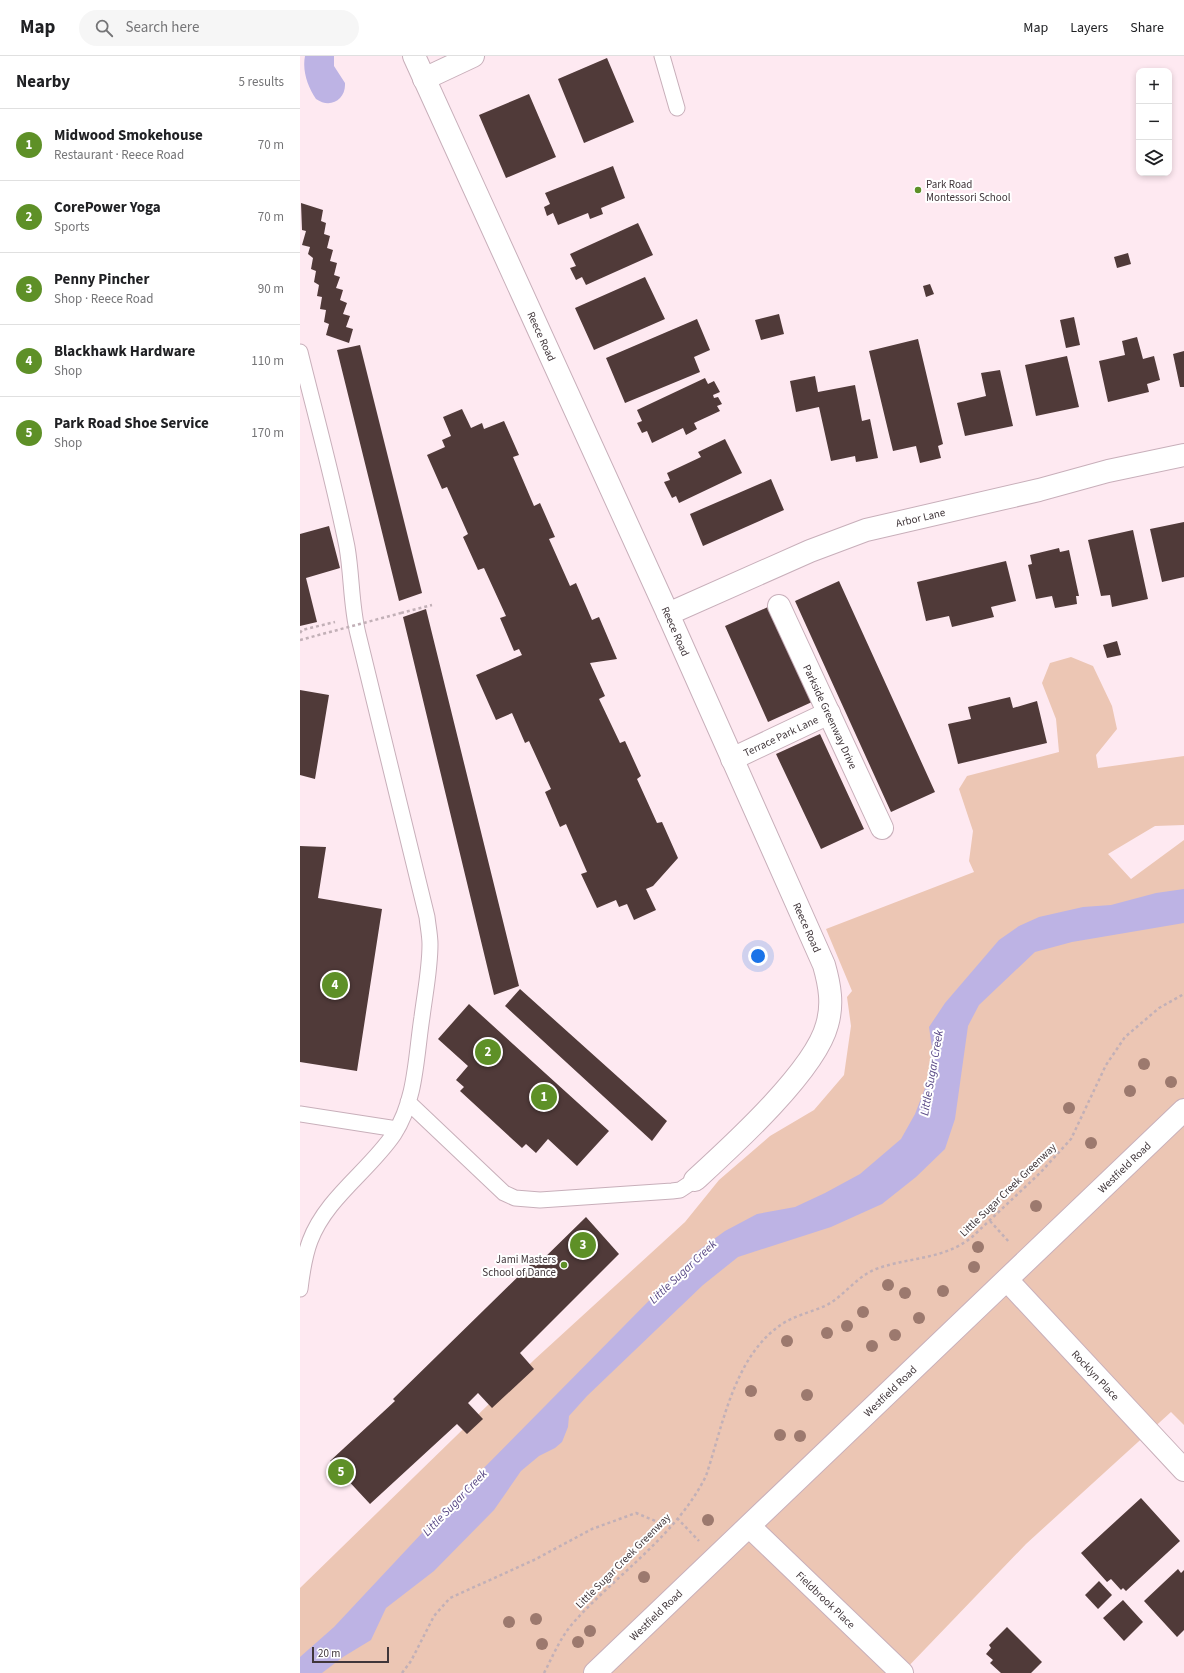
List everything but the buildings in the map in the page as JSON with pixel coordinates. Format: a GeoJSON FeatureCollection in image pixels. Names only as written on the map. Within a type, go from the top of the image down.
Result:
{"type":"FeatureCollection","features":[{"type":"Feature","properties":{"kind":"street","name":"Reece Road"},"geometry":{"type":"LineString","coordinates":[[414,56],[668,614],[824,966],[830,986],[831,1008],[827,1027],[808,1062],[757,1120],[696,1180]]}},
{"type":"Feature","properties":{"kind":"street"},"geometry":{"type":"LineString","coordinates":[[424,79],[473,56]]}},
{"type":"Feature","properties":{"kind":"street","name":"Arbor Lane"},"geometry":{"type":"LineString","coordinates":[[668,614],[816,548],[866,530],[1039,490],[1108,471],[1184,455]]}},
{"type":"Feature","properties":{"kind":"street","name":"Parkside Greenway Drive"},"geometry":{"type":"LineString","coordinates":[[779,606],[882,828]]}},
{"type":"Feature","properties":{"kind":"street","name":"Terrace Park Lane"},"geometry":{"type":"LineString","coordinates":[[732,759],[829,713]]}},
{"type":"Feature","properties":{"kind":"street","name":"Westfield Road"},"geometry":{"type":"LineString","coordinates":[[595,1673],[750,1527],[1184,1110]]}},
{"type":"Feature","properties":{"kind":"street","name":"Rocklyn Place"},"geometry":{"type":"LineString","coordinates":[[1007,1280],[1184,1470]]}},
{"type":"Feature","properties":{"kind":"street","name":"Fieldbrook Place"},"geometry":{"type":"LineString","coordinates":[[750,1527],[902,1673]]}},
{"type":"Feature","properties":{"kind":"lane"},"geometry":{"type":"LineString","coordinates":[[662,56],[677,108]]}},
{"type":"Feature","properties":{"kind":"lane"},"geometry":{"type":"LineString","coordinates":[[300,352],[347,547],[354,617],[427,917],[430,943],[429,963],[416,1061],[404,1115],[397,1129],[378,1155],[319,1222],[310,1240],[304,1260],[300,1289]]}},
{"type":"Feature","properties":{"kind":"lane"},"geometry":{"type":"LineString","coordinates":[[408,1102],[504,1193],[515,1198],[540,1200],[672,1191],[680,1190],[696,1180]]}},
{"type":"Feature","properties":{"kind":"lane"},"geometry":{"type":"LineString","coordinates":[[300,1114],[397,1129]]}},
{"type":"Feature","properties":{"kind":"path"},"geometry":{"type":"LineString","coordinates":[[300,640],[432,605]]}},
{"type":"Feature","properties":{"kind":"path"},"geometry":{"type":"LineString","coordinates":[[300,633],[302,630],[354,617]]}},
{"type":"Feature","properties":{"kind":"path","name":"Little Sugar Creek Greenway"},"geometry":{"type":"LineString","coordinates":[[544,1673],[558,1644],[573,1624],[670,1527],[700,1488],[706,1476],[723,1421],[745,1366],[760,1344],[771,1333],[792,1318],[835,1299],[868,1272],[885,1266],[929,1257],[950,1250],[964,1243],[990,1221],[1071,1139],[1106,1066],[1125,1037],[1159,1008],[1184,994]]}},
{"type":"Feature","properties":{"kind":"path"},"geometry":{"type":"LineString","coordinates":[[990,1221],[1026,1262]]}},
{"type":"Feature","properties":{"kind":"path"},"geometry":{"type":"LineString","coordinates":[[402,1673],[411,1661],[434,1616],[450,1598],[534,1560],[592,1529],[636,1513],[670,1527]]}},
{"type":"Feature","properties":{"kind":"path"},"geometry":{"type":"LineString","coordinates":[[677,1518],[716,1559]]}},
{"type":"Feature","properties":{"kind":"shaded area"},"geometry":{"type":"Polygon","coordinates":[[[1071,657],[1093,666],[1112,706],[1117,729],[1096,755],[1098,768],[1184,756],[1184,825],[1155,826],[1108,854],[1131,879],[1184,840],[1184,1425],[1171,1412],[1026,1544],[902,1673],[300,1673],[300,1588],[534,1360],[685,1222],[719,1180],[770,1136],[814,1110],[844,1075],[851,1026],[847,997],[852,991],[826,929],[974,872],[969,861],[973,831],[959,789],[967,776],[1059,752],[1056,719],[1042,683],[1050,663],[1071,657]]]}},
{"type":"Feature","properties":{"kind":"water"},"geometry":{"type":"Polygon","coordinates":[[[305,56],[334,56],[334,66],[345,83],[345,89],[340,98],[332,103],[321,102],[316,99],[306,79],[304,67],[305,56]]]}},
{"type":"Feature","properties":{"kind":"water","name":"Little Sugar Creek"},"geometry":{"type":"Polygon","coordinates":[[[1184,889],[1184,923],[1072,942],[1035,952],[979,1005],[968,1026],[955,1119],[945,1149],[916,1177],[882,1204],[831,1227],[738,1257],[703,1285],[587,1396],[569,1416],[568,1427],[562,1442],[555,1448],[539,1456],[521,1471],[494,1510],[434,1571],[386,1608],[371,1640],[343,1657],[322,1673],[300,1673],[300,1657],[334,1627],[466,1486],[699,1250],[725,1231],[757,1214],[795,1207],[860,1174],[901,1139],[915,1114],[927,1083],[932,1048],[929,1027],[945,1003],[999,940],[1019,926],[1039,917],[1083,907],[1111,905],[1156,893],[1184,889]]]}},
{"type":"Feature","properties":{"kind":"place","name":"Park Road Montessori School"},"geometry":{"type":"Point","coordinates":[918,190]}},
{"type":"Feature","properties":{"kind":"place","name":"Blackhawk Hardware"},"geometry":{"type":"Point","coordinates":[335,985]}},
{"type":"Feature","properties":{"kind":"place","name":"CorePower Yoga"},"geometry":{"type":"Point","coordinates":[488,1052]}},
{"type":"Feature","properties":{"kind":"place","name":"Midwood Smokehouse"},"geometry":{"type":"Point","coordinates":[544,1097]}},
{"type":"Feature","properties":{"kind":"place","name":"Penny Pincher"},"geometry":{"type":"Point","coordinates":[583,1245]}},
{"type":"Feature","properties":{"kind":"place","name":"Jami Masters School of Dance"},"geometry":{"type":"Point","coordinates":[564,1265]}},
{"type":"Feature","properties":{"kind":"place","name":"Park Road Shoe Service"},"geometry":{"type":"Point","coordinates":[341,1472]}}]}
